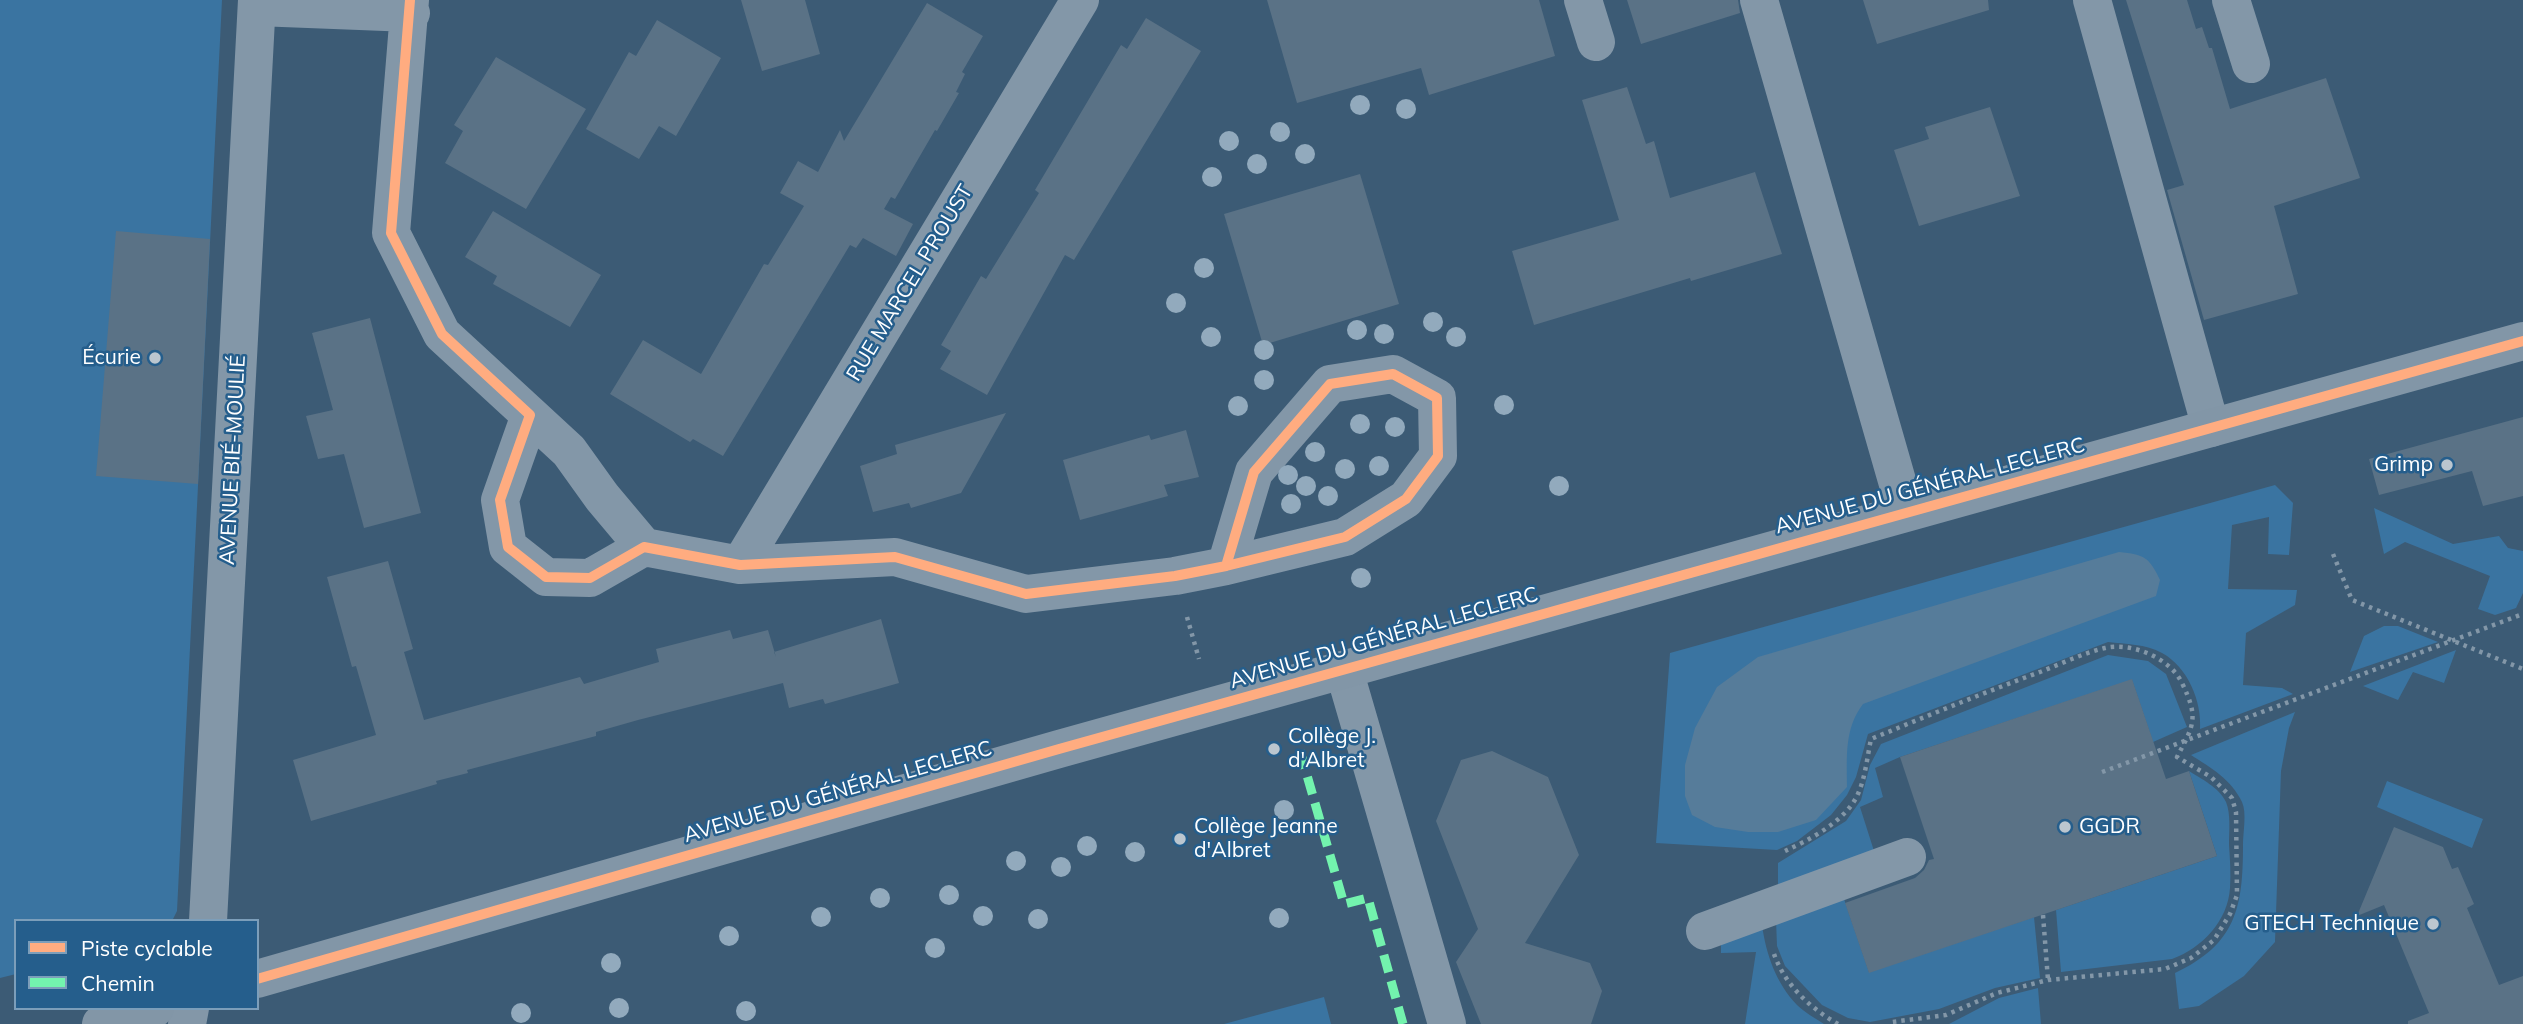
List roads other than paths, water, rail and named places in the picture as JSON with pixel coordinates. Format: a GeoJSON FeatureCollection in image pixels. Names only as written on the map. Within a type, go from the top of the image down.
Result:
{"type":"FeatureCollection","features":[{"type":"Feature","properties":{"kind":"main road","name":"AVENUE DU GÉNÉRAL LECLERC"},"geometry":{"type":"LineString","coordinates":[[259,978],[1059,748],[2523,341]]}},
{"type":"Feature","properties":{"kind":"main road"},"geometry":{"type":"LineString","coordinates":[[101,1024],[148,1010]]}},
{"type":"Feature","properties":{"kind":"street","name":"RUE MARCEL PROUST"},"geometry":{"type":"LineString","coordinates":[[740,565],[1080,0]]}},
{"type":"Feature","properties":{"kind":"street"},"geometry":{"type":"LineString","coordinates":[[1583,0],[1596,42]]}},
{"type":"Feature","properties":{"kind":"street"},"geometry":{"type":"LineString","coordinates":[[1759,0],[1906,512]]}},
{"type":"Feature","properties":{"kind":"street"},"geometry":{"type":"LineString","coordinates":[[2092,0],[2211,428]]}},
{"type":"Feature","properties":{"kind":"street"},"geometry":{"type":"LineString","coordinates":[[2231,0],[2251,64]]}},
{"type":"Feature","properties":{"kind":"street"},"geometry":{"type":"LineString","coordinates":[[257,4],[411,5],[391,233],[442,334],[569,451],[602,497],[644,547],[740,565],[895,557],[1026,594],[1175,576],[1226,566],[1345,537],[1406,499],[1438,456],[1437,398],[1393,374],[1330,384],[1254,471],[1226,566]]}},
{"type":"Feature","properties":{"kind":"street","name":"AVENUE BIÉ-MOULIÉ"},"geometry":{"type":"LineString","coordinates":[[208,919],[257,4]]}},
{"type":"Feature","properties":{"kind":"street"},"geometry":{"type":"LineString","coordinates":[[530,415],[500,500],[509,547],[546,577],[590,578],[644,547]]}},
{"type":"Feature","properties":{"kind":"street"},"geometry":{"type":"LineString","coordinates":[[1344,670],[1447,1024]]}},
{"type":"Feature","properties":{"kind":"street"},"geometry":{"type":"LineString","coordinates":[[1705,931],[1907,857]]}},
{"type":"Feature","properties":{"kind":"place","name":"Écurie"},"geometry":{"type":"Point","coordinates":[155,358]}},
{"type":"Feature","properties":{"kind":"place","name":"Grimp"},"geometry":{"type":"Point","coordinates":[2447,465]}},
{"type":"Feature","properties":{"kind":"place","name":"Collège J. d'Albret"},"geometry":{"type":"Point","coordinates":[1274,749]}},
{"type":"Feature","properties":{"kind":"place","name":"GGDR"},"geometry":{"type":"Point","coordinates":[2065,827]}},
{"type":"Feature","properties":{"kind":"place","name":"Collège Jeanne d'Albret"},"geometry":{"type":"Point","coordinates":[1180,839]}},
{"type":"Feature","properties":{"kind":"place","name":"GTECH Technique"},"geometry":{"type":"Point","coordinates":[2433,924]}}]}
